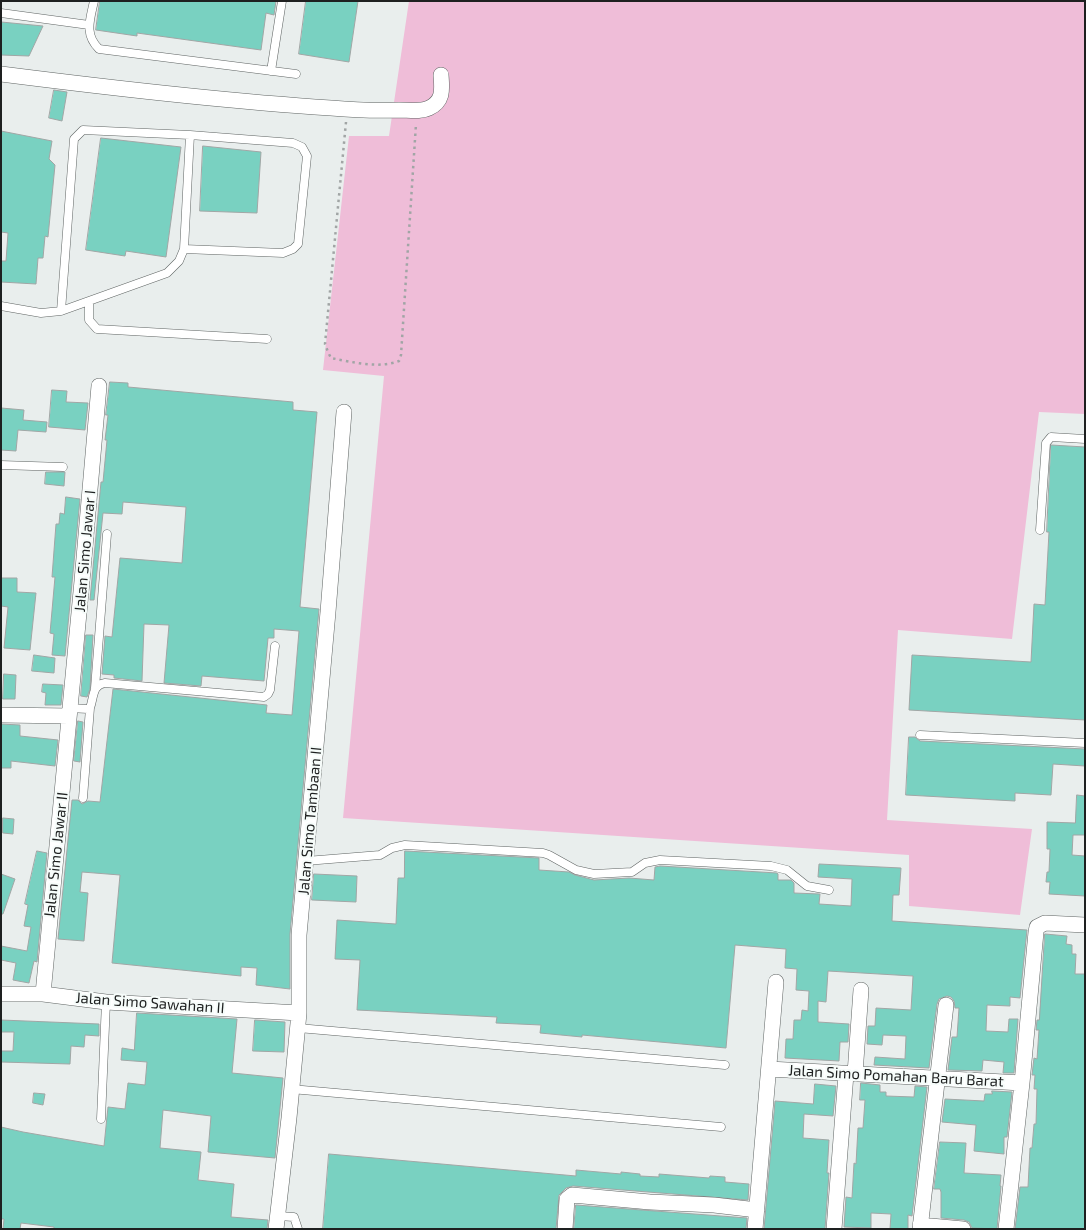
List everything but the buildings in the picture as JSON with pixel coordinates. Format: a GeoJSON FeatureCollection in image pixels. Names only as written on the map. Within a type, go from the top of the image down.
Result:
{"type":"FeatureCollection","features":[{"type":"Feature","properties":{"kind":"street"},"geometry":{"type":"LineString","coordinates":[[1,74],[251,103],[347,110],[417,110],[429,108],[438,102],[442,93],[442,76]]}},
{"type":"Feature","properties":{"kind":"street","name":"Jalan Simo Jawar I"},"geometry":{"type":"LineString","coordinates":[[69,712],[99,386]]}},
{"type":"Feature","properties":{"kind":"street","name":"Jalan Simo Tambaan II"},"geometry":{"type":"LineString","coordinates":[[277,1222],[298,1021],[300,936],[344,412]]}},
{"type":"Feature","properties":{"kind":"street"},"geometry":{"type":"LineString","coordinates":[[1,715],[69,712]]}},
{"type":"Feature","properties":{"kind":"street","name":"Jalan Simo Jawar II"},"geometry":{"type":"LineString","coordinates":[[43,994],[69,712]]}},
{"type":"Feature","properties":{"kind":"street","name":"Jalan Simo Pomahan Baru Barat"},"geometry":{"type":"LineString","coordinates":[[1006,1229],[1037,927],[1045,923],[1085,925]]}},
{"type":"Feature","properties":{"kind":"street"},"geometry":{"type":"LineString","coordinates":[[755,1229],[776,982]]}},
{"type":"Feature","properties":{"kind":"street"},"geometry":{"type":"LineString","coordinates":[[835,1222],[850,1074],[861,990]]}},
{"type":"Feature","properties":{"kind":"street","name":"Jalan Simo Sawahan II"},"geometry":{"type":"LineString","coordinates":[[1,994],[43,994],[298,1021]]}},
{"type":"Feature","properties":{"kind":"street"},"geometry":{"type":"LineString","coordinates":[[946,1005],[920,1227],[963,1229]]}},
{"type":"Feature","properties":{"kind":"street","name":"Jalan Simo Pomahan Baru Barat"},"geometry":{"type":"LineString","coordinates":[[769,1069],[938,1080],[1022,1083]]}},
{"type":"Feature","properties":{"kind":"street"},"geometry":{"type":"LineString","coordinates":[[565,1229],[567,1199],[572,1195],[650,1202],[714,1205],[757,1210]]}},
{"type":"Feature","properties":{"kind":"lane"},"geometry":{"type":"LineString","coordinates":[[94,1],[89,35],[92,43],[99,49],[296,74]]}},
{"type":"Feature","properties":{"kind":"lane"},"geometry":{"type":"LineString","coordinates":[[271,71],[282,1]]}},
{"type":"Feature","properties":{"kind":"lane"},"geometry":{"type":"LineString","coordinates":[[1,13],[89,25]]}},
{"type":"Feature","properties":{"kind":"lane"},"geometry":{"type":"LineString","coordinates":[[60,312],[74,139],[82,130],[190,135],[293,143],[302,146],[307,156],[298,244],[293,249],[283,252],[184,249]]}},
{"type":"Feature","properties":{"kind":"lane"},"geometry":{"type":"LineString","coordinates":[[1,306],[41,313],[60,312],[166,273],[179,261],[184,249],[190,135]]}},
{"type":"Feature","properties":{"kind":"lane"},"geometry":{"type":"LineString","coordinates":[[89,302],[89,320],[97,329],[267,339]]}},
{"type":"Feature","properties":{"kind":"lane"},"geometry":{"type":"LineString","coordinates":[[1040,530],[1046,443],[1051,437],[1085,439]]}},
{"type":"Feature","properties":{"kind":"lane"},"geometry":{"type":"LineString","coordinates":[[1,465],[63,467]]}},
{"type":"Feature","properties":{"kind":"lane"},"geometry":{"type":"LineString","coordinates":[[83,798],[90,708],[95,688],[106,534]]}},
{"type":"Feature","properties":{"kind":"lane"},"geometry":{"type":"LineString","coordinates":[[95,688],[105,683],[264,697],[270,690],[275,646]]}},
{"type":"Feature","properties":{"kind":"lane"},"geometry":{"type":"LineString","coordinates":[[69,712],[90,708]]}},
{"type":"Feature","properties":{"kind":"lane"},"geometry":{"type":"LineString","coordinates":[[920,735],[1085,743]]}},
{"type":"Feature","properties":{"kind":"lane"},"geometry":{"type":"LineString","coordinates":[[306,861],[380,855],[392,848],[405,845],[448,847],[543,853],[576,870],[594,874],[632,872],[645,863],[660,860],[771,866],[787,870],[807,886],[829,890]]}},
{"type":"Feature","properties":{"kind":"lane"},"geometry":{"type":"LineString","coordinates":[[101,1119],[106,1002]]}},
{"type":"Feature","properties":{"kind":"lane"},"geometry":{"type":"LineString","coordinates":[[298,1021],[724,1065]]}},
{"type":"Feature","properties":{"kind":"lane"},"geometry":{"type":"LineString","coordinates":[[291,1089],[721,1127]]}},
{"type":"Feature","properties":{"kind":"lane"},"geometry":{"type":"LineString","coordinates":[[277,1222],[294,1217],[298,1229]]}},
{"type":"Feature","properties":{"kind":"path"},"geometry":{"type":"LineString","coordinates":[[347,110],[325,344],[331,358],[353,362],[390,364],[399,360],[401,355],[417,110]]}},
{"type":"Feature","properties":{"kind":"shaded area"},"geometry":{"type":"Polygon","coordinates":[[[409,1],[1085,1],[1085,414],[1039,412],[1012,639],[898,630],[887,820],[1032,829],[1020,915],[909,906],[909,855],[343,818],[384,376],[323,370],[349,136],[389,136],[409,1]]]}}]}
